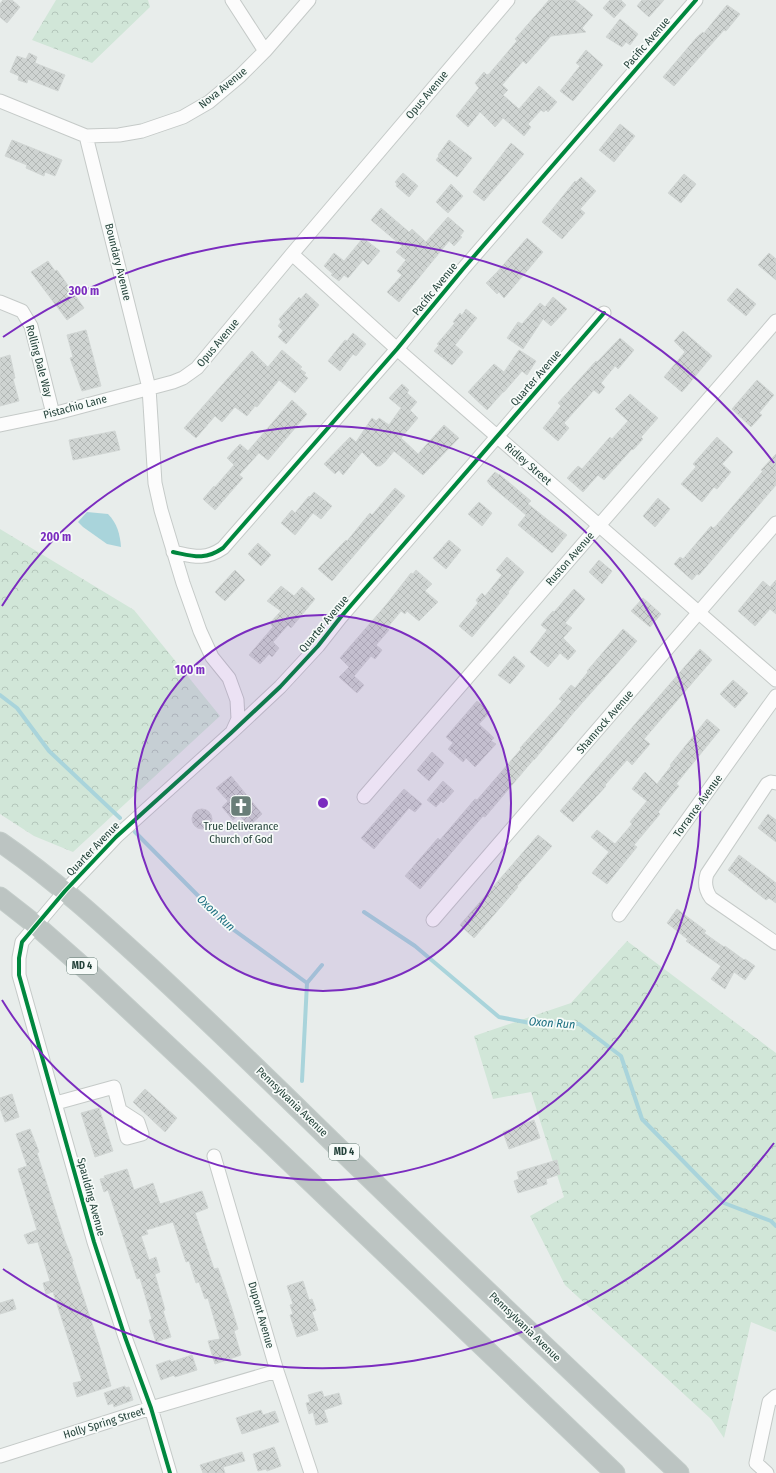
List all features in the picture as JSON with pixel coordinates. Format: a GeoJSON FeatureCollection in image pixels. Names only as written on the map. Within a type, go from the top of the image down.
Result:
{"type":"FeatureCollection","features":[{"type":"Feature","properties":{"kind":"highway","name":"Pennsylvania Avenue"},"geometry":{"type":"LineString","coordinates":[[0,842],[33,864],[98,919],[287,1097],[410,1218],[679,1473]]}},
{"type":"Feature","properties":{"kind":"highway","name":"MD 4"},"geometry":{"type":"LineString","coordinates":[[0,897],[91,974],[201,1077],[615,1473]]}},
{"type":"Feature","properties":{"kind":"street"},"geometry":{"type":"LineString","coordinates":[[232,0],[265,51]]}},
{"type":"Feature","properties":{"kind":"street","name":"Nova Avenue"},"geometry":{"type":"LineString","coordinates":[[0,101],[86,136],[119,135],[142,131],[183,117],[209,102],[265,51],[309,0]]}},
{"type":"Feature","properties":{"kind":"street","name":"Opus Avenue"},"geometry":{"type":"LineString","coordinates":[[149,388],[174,382],[183,378],[197,368],[508,0]]}},
{"type":"Feature","properties":{"kind":"street","name":"Pacific Avenue"},"geometry":{"type":"LineString","coordinates":[[173,552],[200,558],[214,554],[223,548],[397,349],[463,269],[696,0]]}},
{"type":"Feature","properties":{"kind":"street","name":"Boundary Avenue"},"geometry":{"type":"LineString","coordinates":[[86,136],[149,388]]}},
{"type":"Feature","properties":{"kind":"street","name":"Ridley Street"},"geometry":{"type":"LineString","coordinates":[[292,254],[397,349],[776,680]]}},
{"type":"Feature","properties":{"kind":"street","name":"Rolling Dale Way"},"geometry":{"type":"LineString","coordinates":[[0,302],[22,311],[31,326],[53,414]]}},
{"type":"Feature","properties":{"kind":"street","name":"Quarter Avenue"},"geometry":{"type":"LineString","coordinates":[[36,926],[65,891],[116,837],[280,687],[318,646],[340,618],[604,313]]}},
{"type":"Feature","properties":{"kind":"street","name":"Ruston Avenue"},"geometry":{"type":"LineString","coordinates":[[364,797],[776,321]]}},
{"type":"Feature","properties":{"kind":"street"},"geometry":{"type":"LineString","coordinates":[[149,388],[155,483],[173,552],[200,631],[212,657],[228,678],[237,700],[238,718],[231,733]]}},
{"type":"Feature","properties":{"kind":"street","name":"Pistachio Lane"},"geometry":{"type":"LineString","coordinates":[[0,425],[53,414],[149,388]]}},
{"type":"Feature","properties":{"kind":"street","name":"Shamrock Avenue"},"geometry":{"type":"LineString","coordinates":[[433,920],[776,523]]}},
{"type":"Feature","properties":{"kind":"street","name":"Torrance Avenue"},"geometry":{"type":"LineString","coordinates":[[619,915],[776,696]]}},
{"type":"Feature","properties":{"kind":"street"},"geometry":{"type":"LineString","coordinates":[[776,783],[771,782],[767,784],[707,874],[706,880],[708,893],[711,898],[776,943]]}},
{"type":"Feature","properties":{"kind":"street","name":"Spaulding Avenue"},"geometry":{"type":"LineString","coordinates":[[36,926],[22,942],[19,958],[19,975],[94,1242],[125,1337],[151,1408],[170,1473]]}},
{"type":"Feature","properties":{"kind":"street"},"geometry":{"type":"LineString","coordinates":[[56,1103],[114,1087],[120,1111]]}},
{"type":"Feature","properties":{"kind":"street","name":"Dupont Avenue"},"geometry":{"type":"LineString","coordinates":[[214,1156],[277,1372],[311,1473]]}},
{"type":"Feature","properties":{"kind":"street","name":"Holly Spring Street"},"geometry":{"type":"LineString","coordinates":[[0,1456],[151,1408],[277,1372]]}},
{"type":"Feature","properties":{"kind":"street"},"geometry":{"type":"LineString","coordinates":[[767,1473],[756,1463],[769,1402],[776,1396]]}},
{"type":"Feature","properties":{"kind":"green space"},"geometry":{"type":"Polygon","coordinates":[[[56,0],[148,0],[150,7],[92,63],[32,40],[56,0]]]}},
{"type":"Feature","properties":{"kind":"green space"},"geometry":{"type":"Polygon","coordinates":[[[0,529],[134,610],[220,716],[73,852],[34,836],[0,814],[0,529]]]}},
{"type":"Feature","properties":{"kind":"green space"},"geometry":{"type":"Polygon","coordinates":[[[627,941],[776,1053],[776,1332],[751,1322],[724,1438],[711,1419],[565,1285],[530,1216],[564,1197],[531,1092],[493,1099],[474,1036],[571,1003],[627,941]]]}},
{"type":"Feature","properties":{"kind":"water"},"geometry":{"type":"Polygon","coordinates":[[[87,512],[108,514],[118,529],[121,547],[107,544],[78,522],[87,512]]]}},
{"type":"Feature","properties":{"kind":"building"},"geometry":{"type":"Polygon","coordinates":[[[3,0],[12,0],[20,7],[7,23],[0,17],[0,4],[3,0]]]}},
{"type":"Feature","properties":{"kind":"building"},"geometry":{"type":"Polygon","coordinates":[[[549,0],[575,0],[593,15],[582,28],[586,32],[551,36],[526,64],[523,61],[502,85],[508,90],[503,95],[519,109],[539,86],[557,102],[548,112],[546,110],[544,112],[541,110],[528,124],[531,127],[524,136],[503,118],[495,127],[480,112],[468,127],[456,116],[479,88],[475,83],[484,72],[487,75],[489,74],[517,41],[515,39],[549,0]]]}},
{"type":"Feature","properties":{"kind":"building"},"geometry":{"type":"Polygon","coordinates":[[[610,0],[621,0],[626,5],[614,18],[603,8],[610,0]]]}},
{"type":"Feature","properties":{"kind":"building"},"geometry":{"type":"Polygon","coordinates":[[[642,0],[664,0],[649,17],[637,6],[642,0]]]}},
{"type":"Feature","properties":{"kind":"building"},"geometry":{"type":"Polygon","coordinates":[[[727,5],[740,14],[674,86],[663,77],[697,37],[703,32],[704,33],[727,5]]]}},
{"type":"Feature","properties":{"kind":"building"},"geometry":{"type":"Polygon","coordinates":[[[620,19],[638,34],[630,45],[626,42],[622,47],[606,37],[620,19]]]}},
{"type":"Feature","properties":{"kind":"building"},"geometry":{"type":"Polygon","coordinates":[[[586,50],[603,65],[573,101],[560,91],[580,66],[576,63],[586,50]]]}},
{"type":"Feature","properties":{"kind":"building"},"geometry":{"type":"Polygon","coordinates":[[[29,53],[37,57],[35,63],[65,75],[58,91],[28,79],[27,83],[18,80],[19,76],[10,72],[17,56],[26,59],[29,53]]]}},
{"type":"Feature","properties":{"kind":"building"},"geometry":{"type":"Polygon","coordinates":[[[620,124],[635,136],[614,162],[599,150],[620,124]]]}},
{"type":"Feature","properties":{"kind":"building"},"geometry":{"type":"Polygon","coordinates":[[[12,140],[62,160],[55,176],[45,172],[44,176],[26,168],[27,165],[5,156],[12,140]]]}},
{"type":"Feature","properties":{"kind":"building"},"geometry":{"type":"Polygon","coordinates":[[[449,140],[472,158],[457,177],[436,160],[449,140]]]}},
{"type":"Feature","properties":{"kind":"building"},"geometry":{"type":"Polygon","coordinates":[[[511,143],[524,154],[484,201],[473,192],[511,143]]]}},
{"type":"Feature","properties":{"kind":"building"},"geometry":{"type":"Polygon","coordinates":[[[403,173],[418,186],[409,197],[396,186],[397,184],[395,182],[403,173]]]}},
{"type":"Feature","properties":{"kind":"building"},"geometry":{"type":"Polygon","coordinates":[[[684,174],[696,184],[681,203],[668,193],[684,174]]]}},
{"type":"Feature","properties":{"kind":"building"},"geometry":{"type":"Polygon","coordinates":[[[581,177],[596,191],[580,209],[585,213],[562,239],[542,222],[575,181],[576,182],[581,177]]]}},
{"type":"Feature","properties":{"kind":"building"},"geometry":{"type":"Polygon","coordinates":[[[451,184],[463,196],[448,213],[436,202],[451,184]]]}},
{"type":"Feature","properties":{"kind":"building"},"geometry":{"type":"Polygon","coordinates":[[[381,208],[409,232],[412,229],[426,242],[448,217],[464,231],[460,236],[462,237],[454,246],[449,241],[399,302],[387,292],[402,275],[397,271],[406,260],[396,252],[402,246],[371,220],[381,208]]]}},
{"type":"Feature","properties":{"kind":"building"},"geometry":{"type":"Polygon","coordinates":[[[363,238],[380,251],[368,265],[363,260],[348,278],[344,275],[339,281],[331,275],[333,274],[324,266],[334,253],[344,261],[363,238]]]}},
{"type":"Feature","properties":{"kind":"building"},"geometry":{"type":"Polygon","coordinates":[[[527,238],[543,252],[504,298],[499,292],[497,294],[486,283],[527,238]]]}},
{"type":"Feature","properties":{"kind":"building"},"geometry":{"type":"Polygon","coordinates":[[[769,253],[776,259],[776,280],[758,265],[769,253]]]}},
{"type":"Feature","properties":{"kind":"building"},"geometry":{"type":"Polygon","coordinates":[[[48,261],[55,271],[57,270],[84,308],[67,320],[31,272],[48,261]]]}},
{"type":"Feature","properties":{"kind":"building"},"geometry":{"type":"Polygon","coordinates":[[[737,288],[756,304],[746,316],[727,300],[737,288]]]}},
{"type":"Feature","properties":{"kind":"building"},"geometry":{"type":"Polygon","coordinates":[[[306,293],[319,305],[286,344],[278,337],[283,331],[278,326],[281,322],[279,319],[299,297],[301,299],[306,293]]]}},
{"type":"Feature","properties":{"kind":"building"},"geometry":{"type":"Polygon","coordinates":[[[553,297],[567,309],[551,326],[543,319],[523,349],[507,338],[518,322],[522,324],[540,303],[545,307],[553,297]]]}},
{"type":"Feature","properties":{"kind":"building"},"geometry":{"type":"Polygon","coordinates":[[[466,309],[477,318],[455,345],[463,352],[452,365],[434,351],[439,345],[437,344],[455,323],[453,322],[460,313],[462,315],[466,309]]]}},
{"type":"Feature","properties":{"kind":"building"},"geometry":{"type":"Polygon","coordinates":[[[86,330],[101,386],[82,391],[70,358],[73,357],[67,335],[86,330]]]}},
{"type":"Feature","properties":{"kind":"building"},"geometry":{"type":"Polygon","coordinates":[[[683,331],[712,356],[682,392],[664,377],[685,352],[674,341],[683,331]]]}},
{"type":"Feature","properties":{"kind":"building"},"geometry":{"type":"Polygon","coordinates":[[[353,333],[366,344],[356,356],[353,354],[340,371],[328,361],[345,340],[347,341],[353,333]]]}},
{"type":"Feature","properties":{"kind":"building"},"geometry":{"type":"Polygon","coordinates":[[[620,338],[634,350],[618,369],[615,366],[601,383],[605,387],[599,394],[594,390],[564,423],[569,428],[558,441],[543,428],[561,406],[558,403],[596,361],[597,362],[620,338]]]}},
{"type":"Feature","properties":{"kind":"building"},"geometry":{"type":"Polygon","coordinates":[[[282,350],[302,367],[300,369],[306,373],[304,375],[308,378],[295,393],[279,380],[257,407],[255,406],[247,416],[235,407],[222,422],[215,416],[196,438],[184,428],[252,351],[268,367],[282,350]]]}},
{"type":"Feature","properties":{"kind":"building"},"geometry":{"type":"Polygon","coordinates":[[[519,350],[536,361],[527,375],[522,371],[487,410],[468,392],[494,364],[504,372],[519,350]]]}},
{"type":"Feature","properties":{"kind":"building"},"geometry":{"type":"Polygon","coordinates":[[[10,355],[15,378],[13,379],[19,401],[0,406],[0,358],[10,355]]]}},
{"type":"Feature","properties":{"kind":"building"},"geometry":{"type":"Polygon","coordinates":[[[757,380],[774,395],[759,413],[762,415],[751,427],[732,409],[757,380]]]}},
{"type":"Feature","properties":{"kind":"building"},"geometry":{"type":"Polygon","coordinates":[[[402,384],[409,390],[407,393],[417,402],[410,410],[418,418],[401,438],[418,454],[444,425],[459,438],[423,475],[394,451],[380,466],[376,466],[362,452],[343,475],[339,470],[335,474],[324,464],[350,437],[356,442],[372,418],[376,421],[379,418],[389,425],[401,408],[389,398],[402,384]]]}},
{"type":"Feature","properties":{"kind":"building"},"geometry":{"type":"Polygon","coordinates":[[[630,394],[658,418],[641,437],[643,439],[604,480],[598,475],[583,492],[567,478],[578,466],[582,469],[610,437],[612,439],[628,421],[615,409],[630,394]]]}},
{"type":"Feature","properties":{"kind":"building"},"geometry":{"type":"Polygon","coordinates":[[[292,400],[307,414],[268,460],[259,453],[239,475],[243,478],[215,510],[203,499],[234,465],[227,458],[240,444],[248,451],[292,400]]]}},
{"type":"Feature","properties":{"kind":"building"},"geometry":{"type":"Polygon","coordinates":[[[115,431],[120,450],[73,460],[69,440],[115,431]]]}},
{"type":"Feature","properties":{"kind":"building"},"geometry":{"type":"Polygon","coordinates":[[[717,437],[733,452],[722,464],[731,472],[717,489],[714,487],[702,502],[681,484],[696,467],[693,464],[717,437]]]}},
{"type":"Feature","properties":{"kind":"building"},"geometry":{"type":"Polygon","coordinates":[[[776,454],[776,485],[699,575],[697,574],[692,580],[674,564],[680,557],[683,559],[711,526],[713,528],[715,527],[763,471],[761,470],[776,454]]]}},
{"type":"Feature","properties":{"kind":"building"},"geometry":{"type":"Polygon","coordinates":[[[495,472],[531,501],[528,504],[567,535],[552,553],[518,525],[526,515],[487,481],[495,472]]]}},
{"type":"Feature","properties":{"kind":"building"},"geometry":{"type":"Polygon","coordinates":[[[395,488],[405,496],[332,581],[318,569],[346,540],[347,541],[370,513],[372,515],[395,488]]]}},
{"type":"Feature","properties":{"kind":"building"},"geometry":{"type":"Polygon","coordinates":[[[314,492],[332,506],[321,519],[313,513],[295,535],[281,523],[292,510],[295,513],[314,492]]]}},
{"type":"Feature","properties":{"kind":"building"},"geometry":{"type":"Polygon","coordinates":[[[658,498],[670,509],[655,527],[643,516],[658,498]]]}},
{"type":"Feature","properties":{"kind":"building"},"geometry":{"type":"Polygon","coordinates":[[[479,502],[492,513],[482,526],[468,514],[479,502]]]}},
{"type":"Feature","properties":{"kind":"building"},"geometry":{"type":"Polygon","coordinates":[[[449,540],[461,550],[446,569],[433,558],[449,540]]]}},
{"type":"Feature","properties":{"kind":"building"},"geometry":{"type":"Polygon","coordinates":[[[258,543],[271,555],[261,566],[248,554],[258,543]]]}},
{"type":"Feature","properties":{"kind":"building"},"geometry":{"type":"Polygon","coordinates":[[[507,557],[524,572],[508,592],[509,593],[472,637],[459,626],[478,603],[476,600],[482,593],[485,596],[502,575],[496,570],[507,557]]]}},
{"type":"Feature","properties":{"kind":"building"},"geometry":{"type":"Polygon","coordinates":[[[599,560],[612,571],[602,584],[589,572],[599,560]]]}},
{"type":"Feature","properties":{"kind":"building"},"geometry":{"type":"Polygon","coordinates":[[[235,570],[245,580],[225,601],[215,592],[235,570]]]}},
{"type":"Feature","properties":{"kind":"building"},"geometry":{"type":"Polygon","coordinates":[[[416,570],[432,584],[425,591],[438,602],[419,621],[407,611],[405,614],[401,611],[387,628],[389,630],[376,645],[382,650],[375,659],[371,656],[354,676],[364,685],[357,693],[339,677],[349,667],[340,658],[386,605],[411,573],[413,574],[416,570]]]}},
{"type":"Feature","properties":{"kind":"building"},"geometry":{"type":"Polygon","coordinates":[[[776,580],[776,614],[770,609],[755,626],[738,611],[763,581],[770,587],[776,580]]]}},
{"type":"Feature","properties":{"kind":"building"},"geometry":{"type":"Polygon","coordinates":[[[281,586],[294,596],[302,587],[315,599],[291,628],[288,625],[273,642],[279,648],[272,657],[269,654],[260,664],[249,655],[273,627],[270,623],[281,611],[267,601],[281,586]]]}},
{"type":"Feature","properties":{"kind":"building"},"geometry":{"type":"Polygon","coordinates":[[[574,589],[585,599],[565,623],[572,628],[563,638],[576,651],[568,660],[560,653],[548,667],[530,652],[547,630],[541,625],[574,589]]]}},
{"type":"Feature","properties":{"kind":"building"},"geometry":{"type":"Polygon","coordinates":[[[643,598],[661,614],[650,627],[631,611],[643,598]]]}},
{"type":"Feature","properties":{"kind":"building"},"geometry":{"type":"Polygon","coordinates":[[[623,629],[637,641],[574,712],[485,817],[483,816],[420,889],[405,876],[438,838],[440,840],[475,799],[477,800],[521,749],[520,748],[562,701],[559,699],[571,685],[575,688],[588,672],[587,671],[623,629]]]}},
{"type":"Feature","properties":{"kind":"building"},"geometry":{"type":"Polygon","coordinates":[[[700,649],[712,660],[644,739],[650,744],[632,765],[627,760],[605,785],[606,786],[573,822],[560,811],[700,649]]]}},
{"type":"Feature","properties":{"kind":"building"},"geometry":{"type":"Polygon","coordinates":[[[514,656],[525,666],[510,684],[498,675],[514,656]]]}},
{"type":"Feature","properties":{"kind":"building"},"geometry":{"type":"Polygon","coordinates":[[[733,680],[748,693],[735,708],[720,694],[733,680]]]}},
{"type":"Feature","properties":{"kind":"building"},"geometry":{"type":"Polygon","coordinates":[[[477,701],[490,712],[479,724],[494,738],[491,741],[496,744],[475,767],[466,758],[463,762],[448,749],[453,743],[446,737],[477,701]]]}},
{"type":"Feature","properties":{"kind":"building"},"geometry":{"type":"Polygon","coordinates":[[[707,719],[720,730],[676,784],[679,786],[658,812],[660,814],[634,845],[637,847],[607,884],[592,873],[609,852],[591,837],[597,830],[615,844],[632,824],[630,822],[647,801],[632,789],[645,772],[657,784],[671,766],[670,765],[707,719]]]}},
{"type":"Feature","properties":{"kind":"building"},"geometry":{"type":"Polygon","coordinates":[[[432,752],[444,763],[429,781],[417,770],[432,752]]]}},
{"type":"Feature","properties":{"kind":"building"},"geometry":{"type":"Polygon","coordinates":[[[231,776],[262,814],[249,826],[239,815],[233,820],[222,807],[228,801],[216,788],[231,776]]]}},
{"type":"Feature","properties":{"kind":"building"},"geometry":{"type":"Polygon","coordinates":[[[443,781],[454,791],[443,803],[441,801],[436,807],[427,800],[443,781]]]}},
{"type":"Feature","properties":{"kind":"building"},"geometry":{"type":"Polygon","coordinates":[[[404,789],[422,804],[415,812],[409,808],[374,849],[361,838],[404,789]]]}},
{"type":"Feature","properties":{"kind":"building"},"geometry":{"type":"Polygon","coordinates":[[[198,809],[206,809],[212,815],[212,823],[206,829],[198,829],[192,823],[192,815],[198,809]]]}},
{"type":"Feature","properties":{"kind":"building"},"geometry":{"type":"Polygon","coordinates":[[[768,814],[776,820],[776,842],[758,828],[768,814]]]}},
{"type":"Feature","properties":{"kind":"building"},"geometry":{"type":"Polygon","coordinates":[[[538,835],[552,846],[474,938],[460,925],[538,835]]]}},
{"type":"Feature","properties":{"kind":"building"},"geometry":{"type":"Polygon","coordinates":[[[739,855],[776,883],[776,903],[769,898],[766,900],[728,870],[739,855]]]}},
{"type":"Feature","properties":{"kind":"building"},"geometry":{"type":"Polygon","coordinates":[[[677,909],[706,931],[704,933],[755,966],[745,980],[734,972],[725,989],[711,979],[721,966],[686,941],[688,939],[667,923],[677,909]]]}},
{"type":"Feature","properties":{"kind":"building"},"geometry":{"type":"Polygon","coordinates":[[[145,1089],[177,1118],[165,1132],[133,1102],[145,1089]]]}},
{"type":"Feature","properties":{"kind":"building"},"geometry":{"type":"Polygon","coordinates":[[[12,1094],[19,1117],[5,1122],[0,1108],[0,1098],[12,1094]]]}},
{"type":"Feature","properties":{"kind":"building"},"geometry":{"type":"Polygon","coordinates":[[[99,1108],[113,1151],[95,1157],[81,1113],[99,1108]]]}},
{"type":"Feature","properties":{"kind":"building"},"geometry":{"type":"Polygon","coordinates":[[[534,1120],[540,1138],[509,1149],[503,1132],[534,1120]]]}},
{"type":"Feature","properties":{"kind":"building"},"geometry":{"type":"Polygon","coordinates":[[[30,1129],[39,1152],[37,1153],[65,1241],[73,1261],[72,1262],[111,1386],[77,1397],[73,1383],[82,1381],[53,1292],[46,1294],[43,1283],[50,1281],[38,1242],[28,1244],[24,1235],[37,1230],[18,1169],[27,1166],[16,1134],[30,1129]]]}},
{"type":"Feature","properties":{"kind":"building"},"geometry":{"type":"Polygon","coordinates":[[[557,1160],[560,1174],[546,1179],[547,1184],[518,1193],[514,1181],[519,1179],[517,1172],[557,1160]]]}},
{"type":"Feature","properties":{"kind":"building"},"geometry":{"type":"Polygon","coordinates":[[[127,1169],[134,1190],[153,1183],[160,1204],[202,1191],[208,1208],[195,1213],[214,1269],[218,1268],[231,1306],[238,1329],[234,1331],[241,1355],[215,1364],[208,1341],[220,1339],[208,1298],[205,1299],[199,1282],[196,1283],[189,1261],[186,1262],[173,1222],[146,1230],[148,1234],[141,1236],[149,1260],[156,1257],[160,1272],[155,1274],[165,1310],[163,1311],[171,1337],[156,1342],[149,1320],[152,1319],[140,1278],[137,1279],[108,1190],[104,1192],[100,1179],[105,1178],[104,1176],[127,1169]]]}},
{"type":"Feature","properties":{"kind":"building"},"geometry":{"type":"Polygon","coordinates":[[[303,1281],[309,1300],[312,1299],[316,1310],[312,1312],[318,1330],[297,1337],[290,1315],[293,1314],[290,1305],[293,1304],[287,1286],[303,1281]]]}},
{"type":"Feature","properties":{"kind":"building"},"geometry":{"type":"Polygon","coordinates":[[[13,1299],[16,1309],[0,1314],[0,1303],[13,1299]]]}},
{"type":"Feature","properties":{"kind":"building"},"geometry":{"type":"Polygon","coordinates":[[[192,1355],[197,1370],[175,1377],[174,1375],[161,1380],[156,1365],[192,1355]]]}},
{"type":"Feature","properties":{"kind":"building"},"geometry":{"type":"Polygon","coordinates":[[[125,1386],[125,1388],[129,1387],[133,1400],[114,1407],[113,1403],[108,1405],[104,1393],[125,1386]]]}},
{"type":"Feature","properties":{"kind":"building"},"geometry":{"type":"Polygon","coordinates":[[[322,1391],[324,1397],[339,1393],[342,1404],[324,1410],[328,1422],[316,1425],[313,1412],[309,1414],[306,1403],[310,1402],[308,1395],[322,1391]]]}},
{"type":"Feature","properties":{"kind":"building"},"geometry":{"type":"Polygon","coordinates":[[[261,1410],[263,1415],[275,1411],[279,1422],[242,1434],[236,1418],[261,1410]]]}},
{"type":"Feature","properties":{"kind":"building"},"geometry":{"type":"Polygon","coordinates":[[[274,1447],[281,1466],[267,1471],[266,1469],[258,1471],[253,1454],[274,1447]]]}},
{"type":"Feature","properties":{"kind":"building"},"geometry":{"type":"Polygon","coordinates":[[[242,1452],[245,1461],[223,1467],[225,1473],[203,1473],[200,1465],[242,1452]]]}},
{"type":"Feature","properties":{"kind":"waterway","name":"Oxon Run"},"geometry":{"type":"LineString","coordinates":[[0,695],[17,708],[49,751],[120,818]]}},
{"type":"Feature","properties":{"kind":"waterway","name":"Oxon Run"},"geometry":{"type":"LineString","coordinates":[[135,832],[227,925],[307,983],[302,1081]]}},
{"type":"Feature","properties":{"kind":"waterway","name":"Oxon Run"},"geometry":{"type":"LineString","coordinates":[[364,912],[415,946],[499,1017],[530,1023],[579,1024],[621,1056],[642,1119],[724,1203],[771,1221],[776,1226]]}},
{"type":"Feature","properties":{"kind":"waterway","name":"Oxon Run"},"geometry":{"type":"LineString","coordinates":[[307,983],[322,965]]}},
{"type":"Feature","properties":{"kind":"cycle path"},"geometry":{"type":"LineString","coordinates":[[173,552],[193,556],[204,556],[210,555],[223,548],[397,349],[463,269],[696,0]]}},
{"type":"Feature","properties":{"kind":"cycle path"},"geometry":{"type":"LineString","coordinates":[[170,1473],[151,1408],[125,1337],[94,1242],[19,975],[19,958],[22,942],[65,891],[116,837],[280,687],[318,646],[340,618],[604,313]]}},
{"type":"Feature","properties":{"kind":"place","name":"True Deliverance Church of God"},"geometry":{"type":"Point","coordinates":[241,806]}}]}
